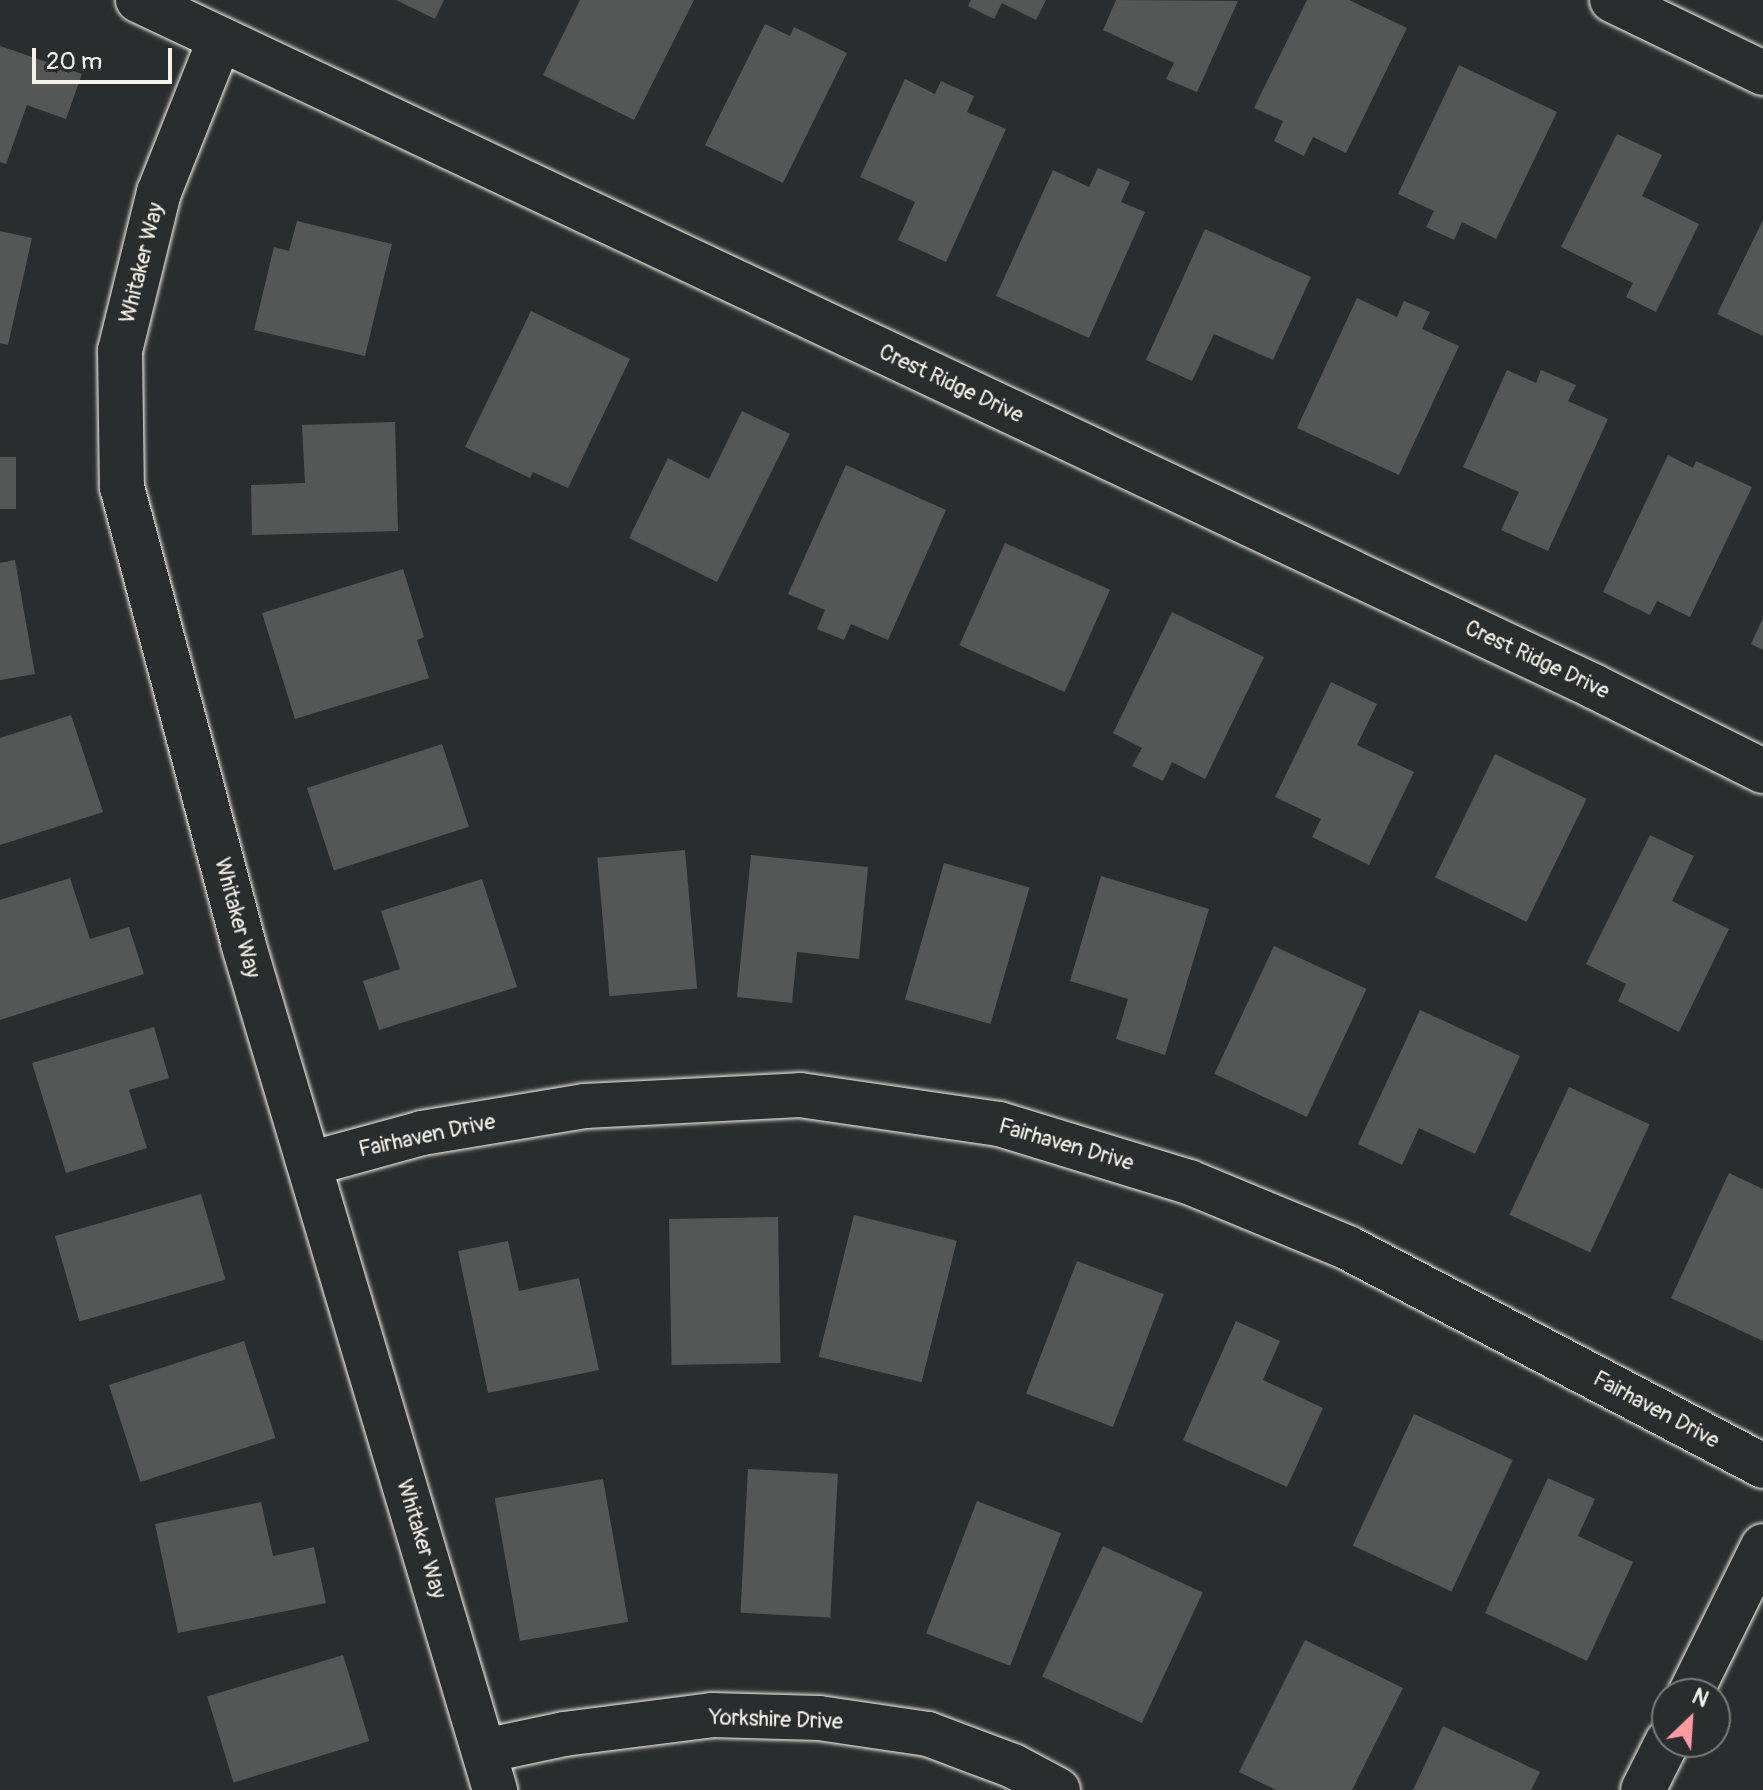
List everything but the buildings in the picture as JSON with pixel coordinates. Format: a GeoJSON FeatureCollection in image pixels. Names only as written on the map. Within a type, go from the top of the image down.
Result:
{"type":"FeatureCollection","features":[{"type":"Feature","properties":{"kind":"street","name":"Crest Ridge Drive"},"geometry":{"type":"LineString","coordinates":[[138,0],[1595,687],[1763,771]]}},
{"type":"Feature","properties":{"kind":"street"},"geometry":{"type":"LineString","coordinates":[[1612,0],[1763,73]]}},
{"type":"Feature","properties":{"kind":"street","name":"Whitaker Way"},"geometry":{"type":"LineString","coordinates":[[220,39],[159,192],[120,351],[122,487],[243,943],[490,1771]]}},
{"type":"Feature","properties":{"kind":"street","name":"Fairhaven Drive"},"geometry":{"type":"LineString","coordinates":[[309,1164],[422,1133],[585,1106],[800,1095],[999,1124],[1189,1182],[1348,1248],[1763,1466]]}},
{"type":"Feature","properties":{"kind":"street"},"geometry":{"type":"LineString","coordinates":[[1698,1678],[1763,1546]]}},
{"type":"Feature","properties":{"kind":"street","name":"Yorkshire Drive"},"geometry":{"type":"LineString","coordinates":[[490,1771],[564,1734],[712,1715],[819,1718],[928,1734],[1013,1766],[1058,1790]]}},
{"type":"Feature","properties":{"kind":"street"},"geometry":{"type":"LineString","coordinates":[[1643,1790],[1659,1758]]}}]}
